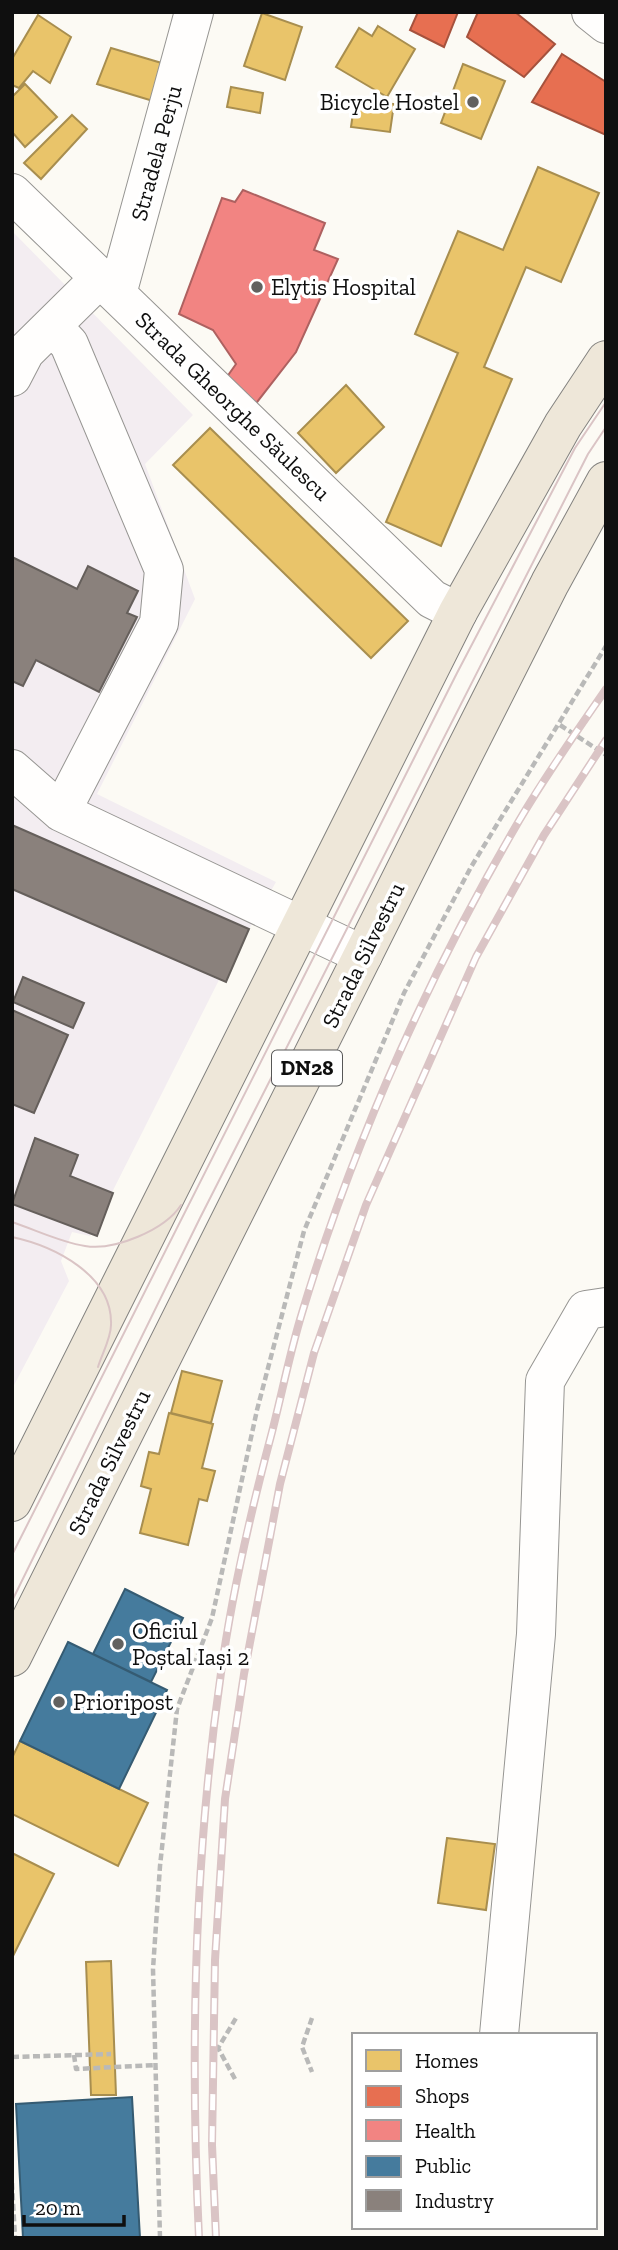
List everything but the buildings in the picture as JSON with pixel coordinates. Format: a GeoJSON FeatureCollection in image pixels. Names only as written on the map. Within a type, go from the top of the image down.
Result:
{"type":"FeatureCollection","features":[{"type":"Feature","properties":{"kind":"main road","name":"DN28"},"geometry":{"type":"LineString","coordinates":[[12,1502],[458,612],[563,425],[606,360]]}},
{"type":"Feature","properties":{"kind":"main road","name":"Strada Silvestru"},"geometry":{"type":"LineString","coordinates":[[12,1657],[544,595],[606,481]]}},
{"type":"Feature","properties":{"kind":"street","name":"Stradela Perju"},"geometry":{"type":"LineString","coordinates":[[109,286],[194,12]]}},
{"type":"Feature","properties":{"kind":"street"},"geometry":{"type":"LineString","coordinates":[[591,12],[606,24]]}},
{"type":"Feature","properties":{"kind":"street","name":"Strada Gheorghe Săulescu"},"geometry":{"type":"LineString","coordinates":[[12,193],[432,599],[458,612]]}},
{"type":"Feature","properties":{"kind":"street"},"geometry":{"type":"LineString","coordinates":[[12,377],[25,352],[52,326],[109,286]]}},
{"type":"Feature","properties":{"kind":"street"},"geometry":{"type":"LineString","coordinates":[[52,326],[69,344],[164,570],[159,623],[61,812]]}},
{"type":"Feature","properties":{"kind":"street"},"geometry":{"type":"LineString","coordinates":[[12,769],[61,812],[363,955]]}},
{"type":"Feature","properties":{"kind":"street"},"geometry":{"type":"LineString","coordinates":[[499,2033],[536,1634],[545,1381],[586,1310],[606,1307]]}},
{"type":"Feature","properties":{"kind":"path"},"geometry":{"type":"LineString","coordinates":[[160,2238],[156,1931],[177,1709],[212,1618],[257,1410],[304,1231],[404,993],[471,866],[560,725],[606,646]]}},
{"type":"Feature","properties":{"kind":"path"},"geometry":{"type":"LineString","coordinates":[[560,725],[606,755]]}},
{"type":"Feature","properties":{"kind":"path"},"geometry":{"type":"LineString","coordinates":[[235,2079],[218,2048],[236,2018]]}},
{"type":"Feature","properties":{"kind":"path"},"geometry":{"type":"LineString","coordinates":[[312,2018],[302,2047],[312,2072]]}},
{"type":"Feature","properties":{"kind":"path"},"geometry":{"type":"LineString","coordinates":[[12,2057],[111,2054]]}},
{"type":"Feature","properties":{"kind":"path"},"geometry":{"type":"LineString","coordinates":[[74,2055],[76,2069],[156,2065]]}},
{"type":"Feature","properties":{"kind":"path"},"geometry":{"type":"LineString","coordinates":[[12,2183],[15,2238]]}},
{"type":"Feature","properties":{"kind":"shaded area"},"geometry":{"type":"Polygon","coordinates":[[[12,231],[193,415],[145,464],[195,599],[97,794],[276,882],[249,929],[226,982],[219,980],[90,1236],[72,1232],[61,1261],[69,1281],[12,1389],[12,231]]]}},
{"type":"Feature","properties":{"kind":"tram line"},"geometry":{"type":"LineString","coordinates":[[12,1555],[457,673],[575,448],[606,402]]}},
{"type":"Feature","properties":{"kind":"tram line"},"geometry":{"type":"LineString","coordinates":[[12,1601],[200,1218],[588,454],[606,427]]}},
{"type":"Feature","properties":{"kind":"tram line"},"geometry":{"type":"LineString","coordinates":[[12,1222],[66,1242],[97,1247],[138,1237],[163,1223],[181,1205]]}},
{"type":"Feature","properties":{"kind":"tram line"},"geometry":{"type":"LineString","coordinates":[[12,1237],[62,1256],[92,1278],[102,1291],[109,1307],[111,1330],[98,1367]]}},
{"type":"Feature","properties":{"kind":"railway"},"geometry":{"type":"LineString","coordinates":[[199,2238],[195,2097],[196,1955],[212,1743],[236,1582],[294,1343],[344,1187],[423,1003],[452,943],[516,826],[606,689]]}},
{"type":"Feature","properties":{"kind":"railway"},"geometry":{"type":"LineString","coordinates":[[216,2238],[212,2145],[215,1960],[225,1799],[244,1674],[280,1484],[314,1353],[366,1205],[476,957],[544,835],[606,740]]}},
{"type":"Feature","properties":{"kind":"place","name":"Bicycle Hostel"},"geometry":{"type":"Point","coordinates":[473,102]}},
{"type":"Feature","properties":{"kind":"place","name":"Elytis Hospital"},"geometry":{"type":"Point","coordinates":[257,287]}},
{"type":"Feature","properties":{"kind":"place","name":"Oficiul Poștal Iași 2"},"geometry":{"type":"Point","coordinates":[118,1644]}},
{"type":"Feature","properties":{"kind":"place","name":"Prioripost"},"geometry":{"type":"Point","coordinates":[59,1702]}}]}
